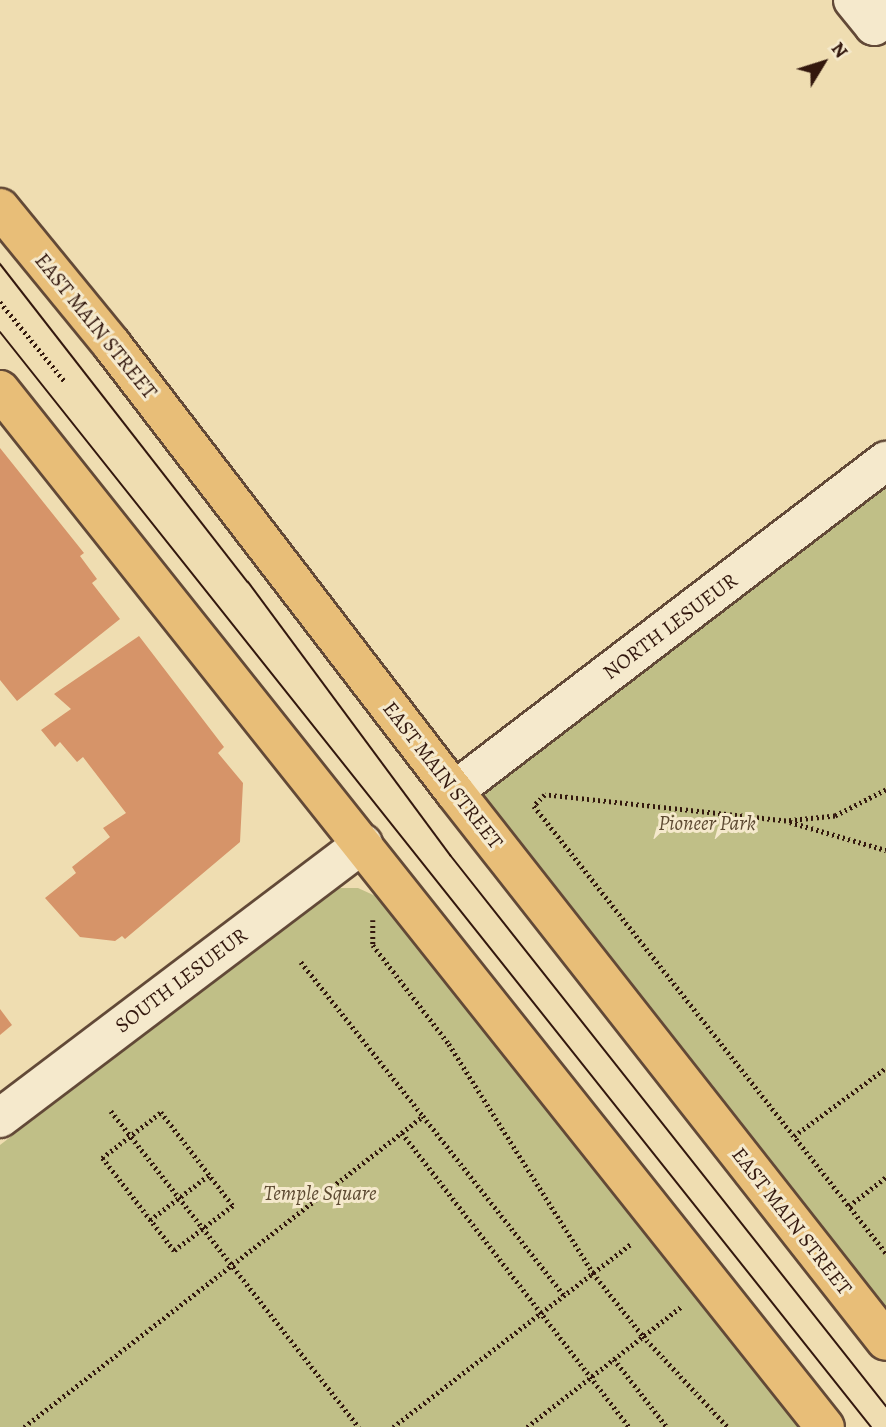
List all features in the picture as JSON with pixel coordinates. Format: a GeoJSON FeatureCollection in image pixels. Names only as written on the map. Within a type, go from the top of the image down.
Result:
{"type":"FeatureCollection","features":[{"type":"Feature","properties":{"kind":"main road","name":"EAST MAIN STREET"},"geometry":{"type":"LineString","coordinates":[[0,208],[175,426],[454,791],[886,1341]]}},
{"type":"Feature","properties":{"kind":"main road"},"geometry":{"type":"LineString","coordinates":[[0,390],[825,1427]]}},
{"type":"Feature","properties":{"kind":"street"},"geometry":{"type":"LineString","coordinates":[[853,0],[874,26],[886,17]]}},
{"type":"Feature","properties":{"kind":"street","name":"NORTH LESUEUR"},"geometry":{"type":"LineString","coordinates":[[454,791],[886,461]]}},
{"type":"Feature","properties":{"kind":"street","name":"SOUTH LESUEUR"},"geometry":{"type":"LineString","coordinates":[[0,1118],[363,843]]}},
{"type":"Feature","properties":{"kind":"path"},"geometry":{"type":"LineString","coordinates":[[0,302],[66,383]]}},
{"type":"Feature","properties":{"kind":"path"},"geometry":{"type":"LineString","coordinates":[[786,821],[835,816],[886,790]]}},
{"type":"Feature","properties":{"kind":"path"},"geometry":{"type":"LineString","coordinates":[[886,850],[786,821],[545,795],[534,806],[886,1253]]}},
{"type":"Feature","properties":{"kind":"path"},"geometry":{"type":"LineString","coordinates":[[374,905],[373,945],[449,1044],[593,1273],[643,1336],[729,1427]]}},
{"type":"Feature","properties":{"kind":"path"},"geometry":{"type":"LineString","coordinates":[[301,962],[564,1296]]}},
{"type":"Feature","properties":{"kind":"path"},"geometry":{"type":"LineString","coordinates":[[794,1136],[886,1068]]}},
{"type":"Feature","properties":{"kind":"path"},"geometry":{"type":"LineString","coordinates":[[111,1111],[359,1427]]}},
{"type":"Feature","properties":{"kind":"path"},"geometry":{"type":"LineString","coordinates":[[161,1112],[233,1206],[174,1251],[102,1157],[131,1136],[161,1112]]}},
{"type":"Feature","properties":{"kind":"path"},"geometry":{"type":"LineString","coordinates":[[24,1427],[423,1116]]}},
{"type":"Feature","properties":{"kind":"path"},"geometry":{"type":"LineString","coordinates":[[402,1133],[629,1427]]}},
{"type":"Feature","properties":{"kind":"path"},"geometry":{"type":"LineString","coordinates":[[150,1220],[209,1175]]}},
{"type":"Feature","properties":{"kind":"path"},"geometry":{"type":"LineString","coordinates":[[849,1206],[886,1177]]}},
{"type":"Feature","properties":{"kind":"path"},"geometry":{"type":"LineString","coordinates":[[393,1427],[641,1236]]}},
{"type":"Feature","properties":{"kind":"path"},"geometry":{"type":"LineString","coordinates":[[527,1427],[691,1299]]}},
{"type":"Feature","properties":{"kind":"path"},"geometry":{"type":"LineString","coordinates":[[614,1359],[667,1427]]}},
{"type":"Feature","properties":{"kind":"green space","name":"Pioneer Park"},"geometry":{"type":"Polygon","coordinates":[[[886,461],[886,1341],[454,791],[886,461]]]}},
{"type":"Feature","properties":{"kind":"green space","name":"Temple Square"},"geometry":{"type":"Polygon","coordinates":[[[336,888],[358,888],[382,899],[804,1427],[0,1427],[0,1145],[336,888]]]}},
{"type":"Feature","properties":{"kind":"building"},"geometry":{"type":"Polygon","coordinates":[[[0,448],[84,553],[80,556],[97,579],[92,583],[120,619],[17,701],[0,680],[0,448]]]}},
{"type":"Feature","properties":{"kind":"building"},"geometry":{"type":"Polygon","coordinates":[[[139,636],[224,747],[218,753],[243,783],[240,842],[125,939],[122,936],[115,941],[80,937],[45,898],[76,873],[72,867],[110,837],[103,828],[126,813],[83,757],[77,762],[60,742],[55,747],[41,730],[71,709],[54,694],[139,636]]]}},
{"type":"Feature","properties":{"kind":"building"},"geometry":{"type":"Polygon","coordinates":[[[0,1009],[12,1025],[0,1035],[0,1009]]]}},
{"type":"Feature","properties":{"kind":"tram line"},"geometry":{"type":"LineString","coordinates":[[0,264],[248,582],[450,855],[886,1406]]}},
{"type":"Feature","properties":{"kind":"tram line"},"geometry":{"type":"LineString","coordinates":[[0,332],[871,1427]]}}]}
